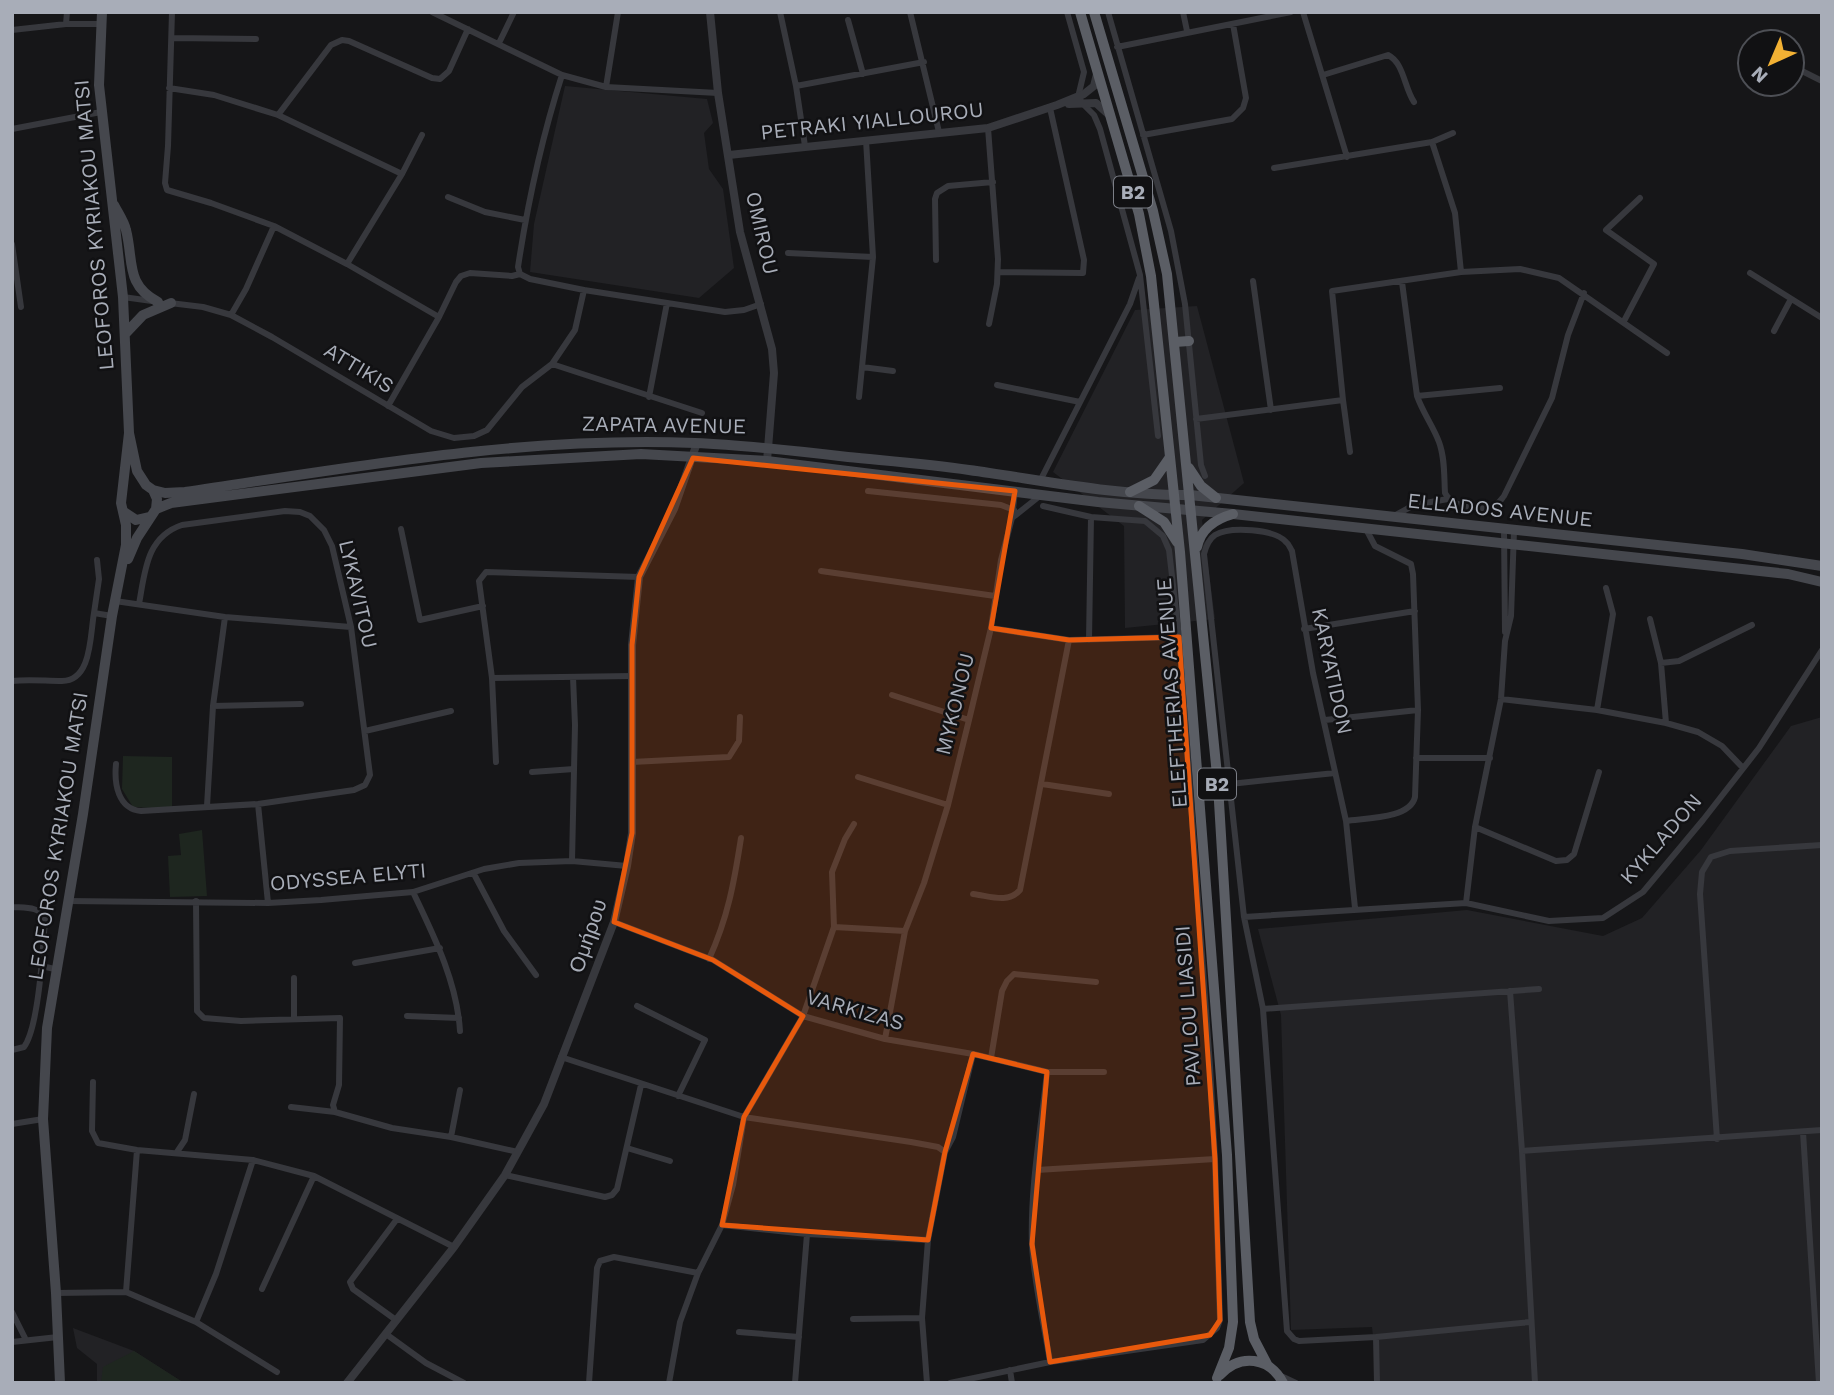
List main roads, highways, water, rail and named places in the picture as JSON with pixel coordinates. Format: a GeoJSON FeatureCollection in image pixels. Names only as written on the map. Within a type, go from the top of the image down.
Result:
{"type":"FeatureCollection","features":[{"type":"Feature","properties":{"kind":"highway","name":"ELEFTHERIAS AVENUE"},"geometry":{"type":"LineString","coordinates":[[1080,12],[1139,214],[1151,276],[1180,551],[1227,1155],[1233,1322],[1228,1348],[1216,1381]]}},
{"type":"Feature","properties":{"kind":"highway","name":"ELEFTHERIAS AVENUE"},"geometry":{"type":"LineString","coordinates":[[1094,12],[1153,211],[1167,274],[1185,459],[1200,555],[1218,785],[1250,1322],[1254,1339],[1267,1364]]}},
{"type":"Feature","properties":{"kind":"highway"},"geometry":{"type":"LineString","coordinates":[[1175,342],[1189,341]]}},
{"type":"Feature","properties":{"kind":"highway"},"geometry":{"type":"LineString","coordinates":[[1130,492],[1154,480],[1170,457]]}},
{"type":"Feature","properties":{"kind":"highway"},"geometry":{"type":"LineString","coordinates":[[1185,459],[1201,486],[1216,498]]}},
{"type":"Feature","properties":{"kind":"highway"},"geometry":{"type":"LineString","coordinates":[[1139,506],[1153,513],[1168,526],[1180,551]]}},
{"type":"Feature","properties":{"kind":"highway"},"geometry":{"type":"LineString","coordinates":[[1200,555],[1201,534],[1219,518],[1233,514]]}},
{"type":"Feature","properties":{"kind":"highway","name":"B2"},"geometry":{"type":"LineString","coordinates":[[1216,1381],[1225,1369],[1241,1361],[1252,1360],[1267,1364],[1281,1379]]}},
{"type":"Feature","properties":{"kind":"main road","name":"LEOFOROS KYRIAKOU MATSI"},"geometry":{"type":"LineString","coordinates":[[102,12],[98,74],[123,297],[129,433],[135,467],[158,499],[153,513],[137,538],[118,589]]}},
{"type":"Feature","properties":{"kind":"main road"},"geometry":{"type":"LineString","coordinates":[[111,202],[126,228],[136,283],[145,295],[158,302]]}},
{"type":"Feature","properties":{"kind":"main road"},"geometry":{"type":"LineString","coordinates":[[125,334],[143,316],[171,303]]}},
{"type":"Feature","properties":{"kind":"main road","name":"LEOFOROS KYRIAKOU MATSI"},"geometry":{"type":"LineString","coordinates":[[60,1383],[43,1119],[47,1028],[125,545],[124,512],[121,503],[129,433]]}},
{"type":"Feature","properties":{"kind":"main road","name":"ZAPATA AVENUE"},"geometry":{"type":"LineString","coordinates":[[150,488],[165,493],[185,492],[451,453],[558,443],[620,441],[768,448],[1174,495]]}},
{"type":"Feature","properties":{"kind":"main road","name":"ZAPATA AVENUE"},"geometry":{"type":"LineString","coordinates":[[153,513],[172,503],[481,463],[641,454],[767,461],[1175,510]]}},
{"type":"Feature","properties":{"kind":"main road"},"geometry":{"type":"LineString","coordinates":[[123,494],[133,485],[150,488]]}},
{"type":"Feature","properties":{"kind":"main road","name":"ELLADOS AVENUE"},"geometry":{"type":"LineString","coordinates":[[1174,495],[1742,554],[1822,566]]}},
{"type":"Feature","properties":{"kind":"main road","name":"ELLADOS AVENUE"},"geometry":{"type":"LineString","coordinates":[[1175,510],[1788,574],[1822,582]]}},
{"type":"Feature","properties":{"kind":"main road"},"geometry":{"type":"LineString","coordinates":[[124,512],[136,520],[153,513]]}}]}
